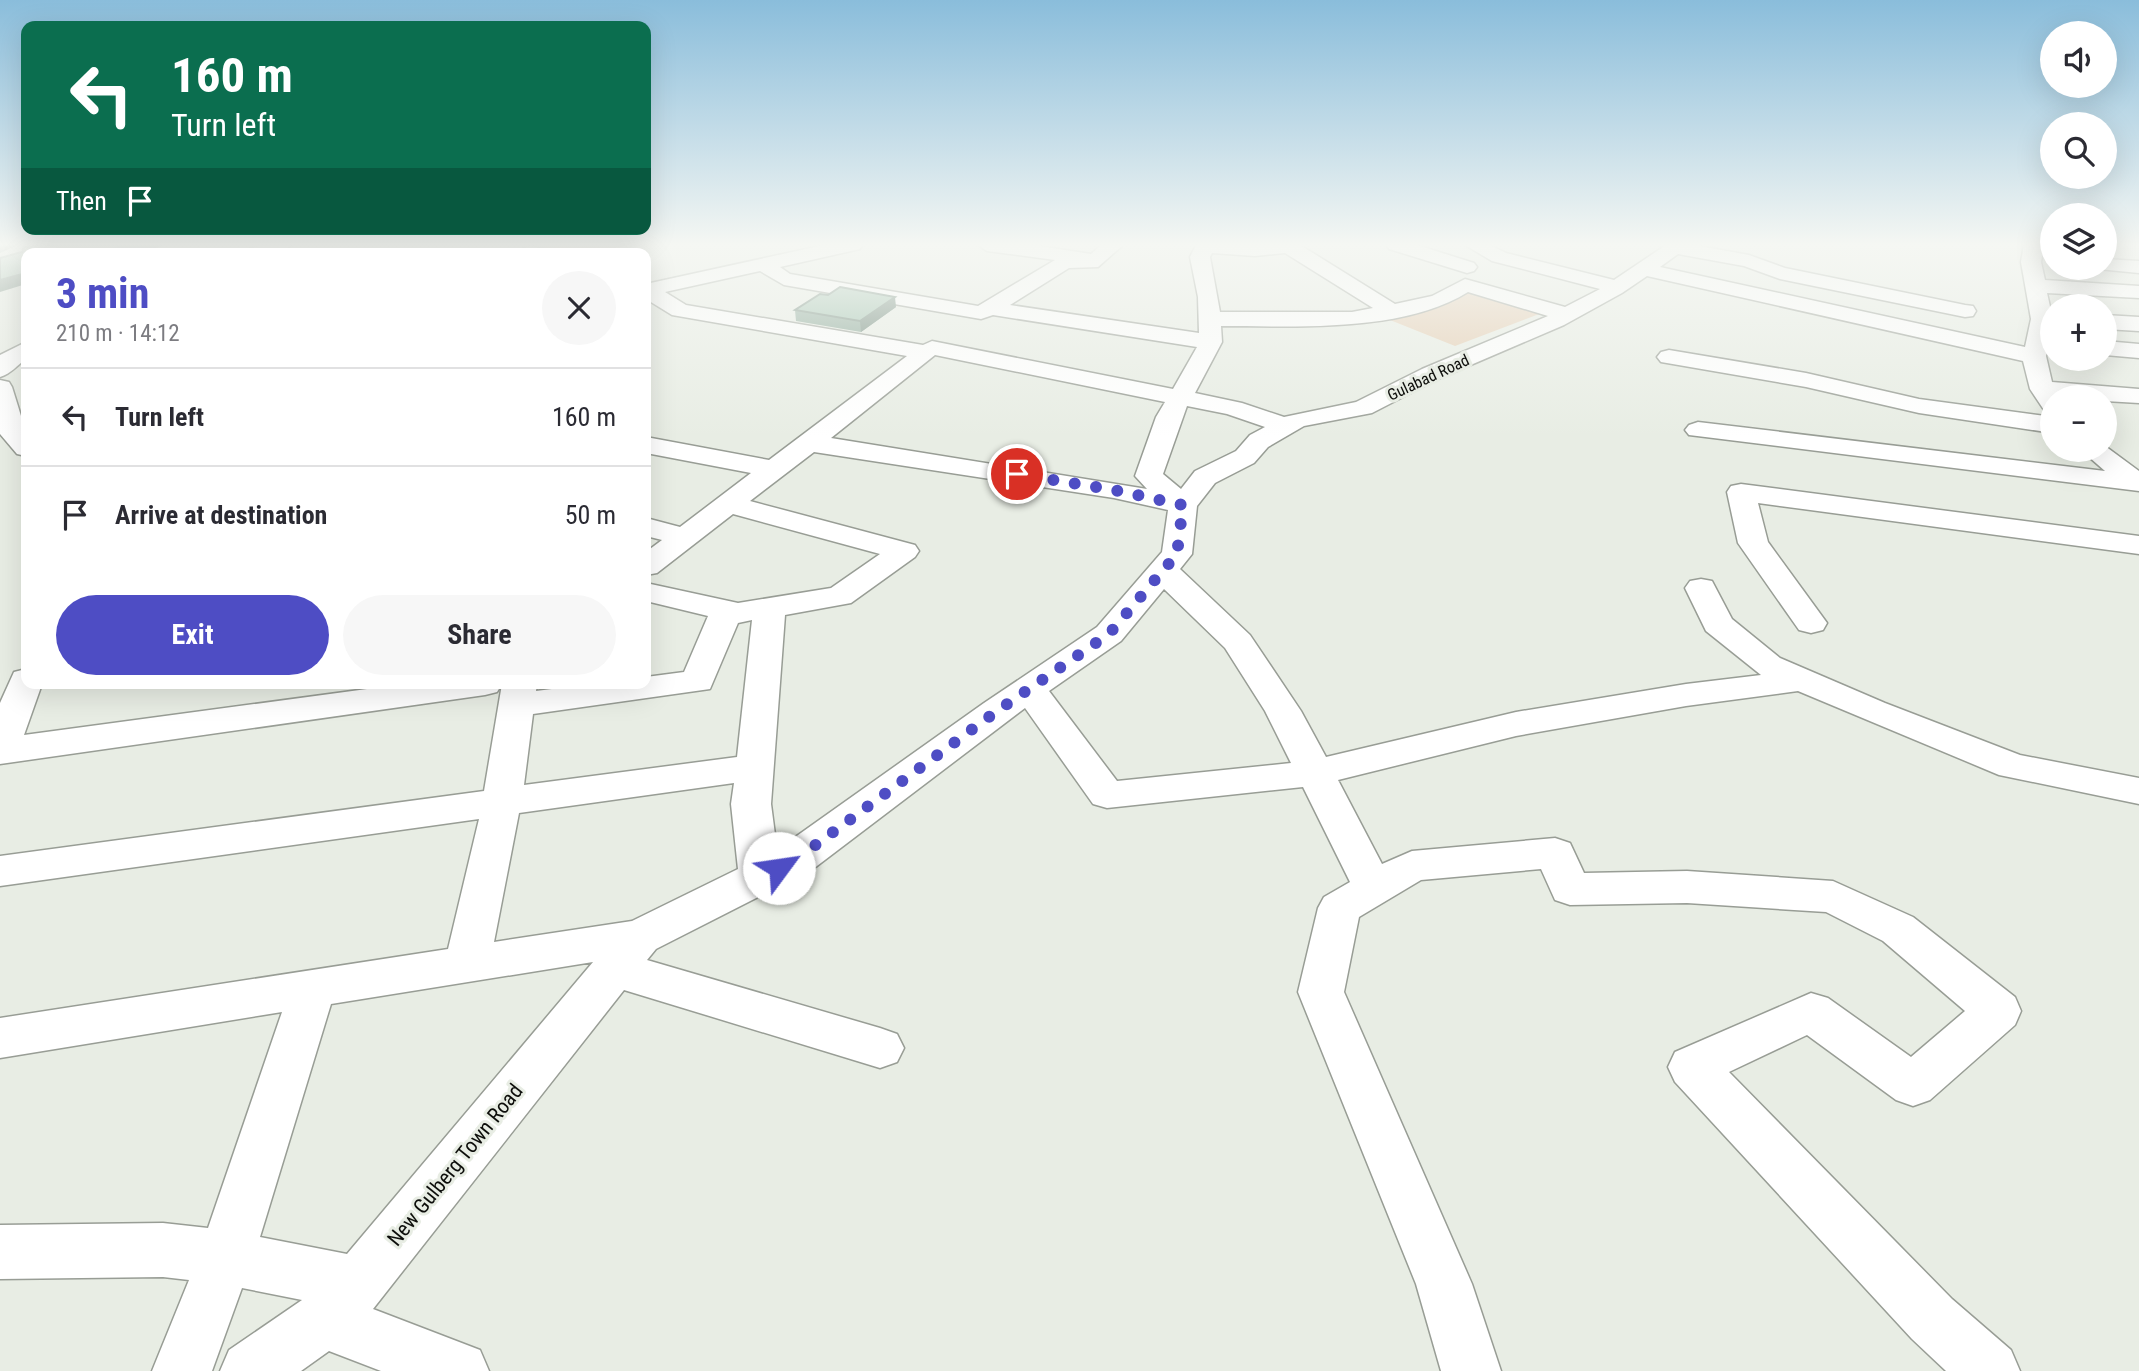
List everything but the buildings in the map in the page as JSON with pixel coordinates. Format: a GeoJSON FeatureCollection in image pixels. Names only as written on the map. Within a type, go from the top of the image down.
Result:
{"type":"FeatureCollection","features":[{"type":"Feature","properties":{"kind":"street"},"geometry":{"type":"LineString","coordinates":[[678,309],[943,340],[1233,408],[1286,426]]}},
{"type":"Feature","properties":{"kind":"street"},"geometry":{"type":"LineString","coordinates":[[972,309],[1210,330],[1352,318],[1401,309]]}},
{"type":"Feature","properties":{"kind":"street"},"geometry":{"type":"LineString","coordinates":[[651,562],[776,470],[943,340],[988,309]]}},
{"type":"Feature","properties":{"kind":"street"},"geometry":{"type":"LineString","coordinates":[[1183,505],[1149,477],[1164,429],[1210,330],[1209,309]]}},
{"type":"Feature","properties":{"kind":"street"},"geometry":{"type":"LineString","coordinates":[[1549,309],[1566,314]]}},
{"type":"Feature","properties":{"kind":"street","name":"Gulabad Road"},"geometry":{"type":"LineString","coordinates":[[1183,505],[1205,477],[1245,457],[1259,441],[1297,420],[1363,408],[1430,374],[1575,309]]}},
{"type":"Feature","properties":{"kind":"street"},"geometry":{"type":"LineString","coordinates":[[1884,309],[2040,334]]}},
{"type":"Feature","properties":{"kind":"street"},"geometry":{"type":"LineString","coordinates":[[1955,309],[1965,311]]}},
{"type":"Feature","properties":{"kind":"street"},"geometry":{"type":"LineString","coordinates":[[2117,323],[2139,324]]}},
{"type":"Feature","properties":{"kind":"street"},"geometry":{"type":"LineString","coordinates":[[2117,349],[2139,351]]}},
{"type":"Feature","properties":{"kind":"street"},"geometry":{"type":"LineString","coordinates":[[0,370],[7,361],[21,352]]}},
{"type":"Feature","properties":{"kind":"street"},"geometry":{"type":"LineString","coordinates":[[1669,357],[1807,380],[1919,406],[2040,424]]}},
{"type":"Feature","properties":{"kind":"street"},"geometry":{"type":"LineString","coordinates":[[0,387],[16,435]]}},
{"type":"Feature","properties":{"kind":"street"},"geometry":{"type":"LineString","coordinates":[[2117,396],[2139,396]]}},
{"type":"Feature","properties":{"kind":"street"},"geometry":{"type":"LineString","coordinates":[[1698,430],[1842,445],[1971,466],[2135,479]]}},
{"type":"Feature","properties":{"kind":"street"},"geometry":{"type":"LineString","coordinates":[[809,443],[1114,490],[1183,505]]}},
{"type":"Feature","properties":{"kind":"street"},"geometry":{"type":"LineString","coordinates":[[651,446],[776,470]]}},
{"type":"Feature","properties":{"kind":"street"},"geometry":{"type":"LineString","coordinates":[[2111,462],[2135,479]]}},
{"type":"Feature","properties":{"kind":"street"},"geometry":{"type":"LineString","coordinates":[[1811,623],[1753,543],[1741,492],[2139,545]]}},
{"type":"Feature","properties":{"kind":"street"},"geometry":{"type":"LineString","coordinates":[[651,593],[738,613],[769,608],[840,596],[904,551],[730,504]]}},
{"type":"Feature","properties":{"kind":"street"},"geometry":{"type":"LineString","coordinates":[[627,953],[798,858],[1029,689],[1109,634],[1177,554],[1183,505]]}},
{"type":"Feature","properties":{"kind":"street"},"geometry":{"type":"LineString","coordinates":[[651,528],[686,537]]}},
{"type":"Feature","properties":{"kind":"street"},"geometry":{"type":"LineString","coordinates":[[1163,570],[1238,642],[1283,711],[1374,888]]}},
{"type":"Feature","properties":{"kind":"street"},"geometry":{"type":"LineString","coordinates":[[1701,588],[1718,624],[1768,665],[2012,766],[2139,791]]}},
{"type":"Feature","properties":{"kind":"street"},"geometry":{"type":"LineString","coordinates":[[760,877],[751,804],[769,608]]}},
{"type":"Feature","properties":{"kind":"street"},"geometry":{"type":"LineString","coordinates":[[651,683],[698,681],[726,611]]}},
{"type":"Feature","properties":{"kind":"street"},"geometry":{"type":"LineString","coordinates":[[1029,689],[1107,795],[1314,773],[1516,724],[1686,695],[1803,680]]}},
{"type":"Feature","properties":{"kind":"street"},"geometry":{"type":"LineString","coordinates":[[23,689],[0,751],[508,691],[546,689]]}},
{"type":"Feature","properties":{"kind":"street"},"geometry":{"type":"LineString","coordinates":[[467,964],[502,802],[508,691]]}},
{"type":"Feature","properties":{"kind":"street"},"geometry":{"type":"LineString","coordinates":[[0,871],[754,767]]}},
{"type":"Feature","properties":{"kind":"street"},"geometry":{"type":"LineString","coordinates":[[1471,1371],[1444,1284],[1321,992],[1339,908],[1412,866],[1555,853],[1570,889],[1687,887],[1833,897],[1898,929],[1998,1012],[1913,1085],[1811,1012],[1692,1067],[1932,1319],[1990,1371]]}},
{"type":"Feature","properties":{"kind":"street"},"geometry":{"type":"LineString","coordinates":[[0,1038],[467,964],[627,953],[880,1048]]}},
{"type":"Feature","properties":{"kind":"street","name":"New Gulberg Town Road"},"geometry":{"type":"LineString","coordinates":[[250,1371],[341,1302],[627,953]]}},
{"type":"Feature","properties":{"kind":"street"},"geometry":{"type":"LineString","coordinates":[[182,1371],[226,1257],[313,989]]}},
{"type":"Feature","properties":{"kind":"street"},"geometry":{"type":"LineString","coordinates":[[0,1252],[163,1250],[226,1257],[341,1302],[458,1371]]}},
{"type":"Feature","properties":{"kind":"shaded area"},"geometry":{"type":"Polygon","coordinates":[[[1400,309],[1552,309],[1455,346],[1380,316],[1400,309]]]}},
{"type":"Feature","properties":{"kind":"route"},"geometry":{"type":"LineString","coordinates":[[779,868],[798,858],[997,711],[1109,634],[1177,554],[1183,505],[1017,474]]}}]}
